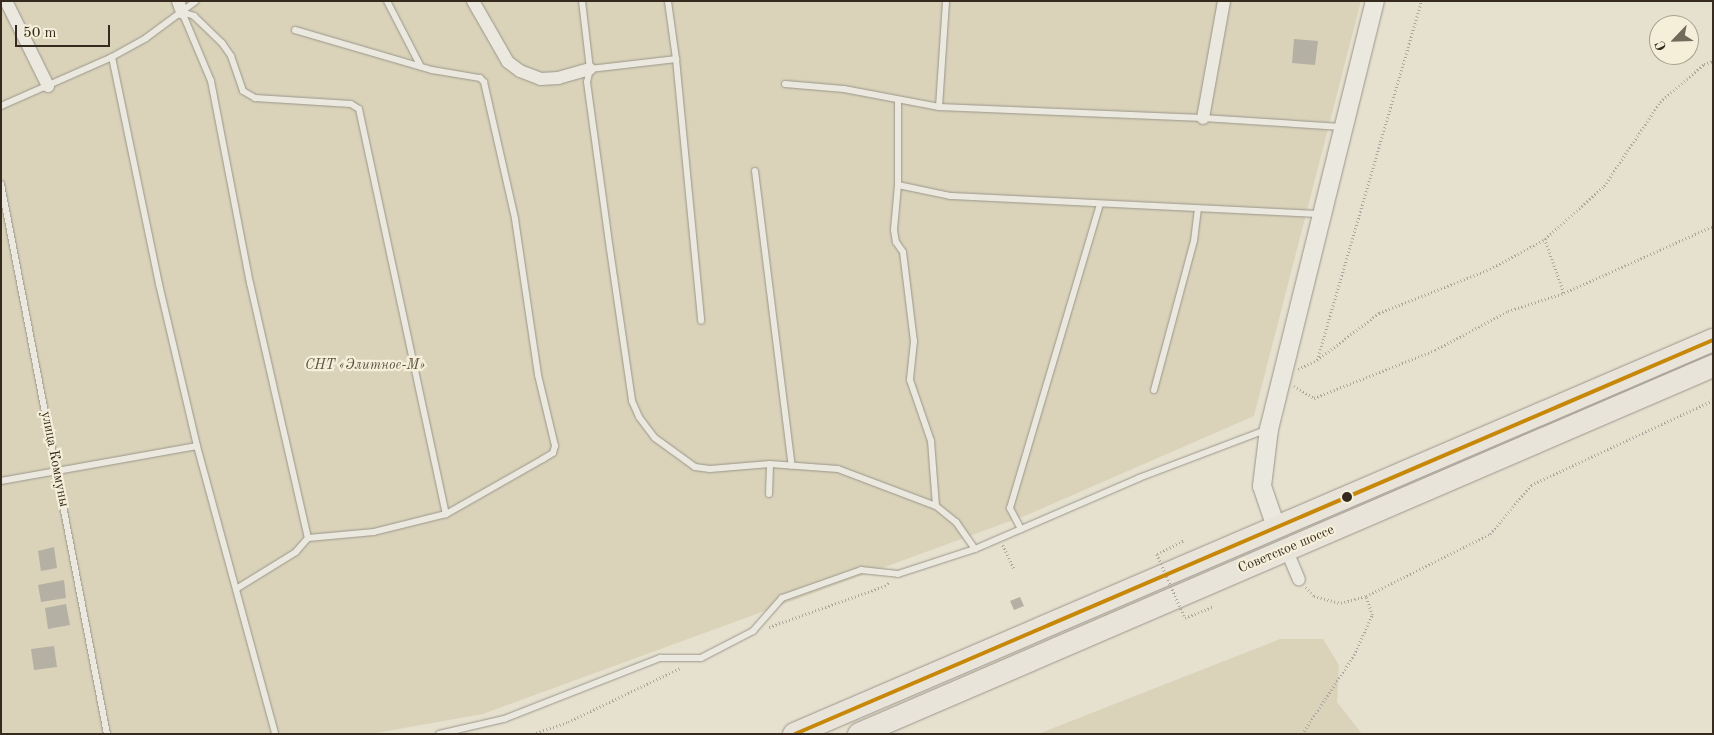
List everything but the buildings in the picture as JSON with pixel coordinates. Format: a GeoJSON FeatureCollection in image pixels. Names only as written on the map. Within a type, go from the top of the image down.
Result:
{"type":"FeatureCollection","features":[{"type":"Feature","properties":{"kind":"highway","name":"Советское шоссе"},"geometry":{"type":"LineString","coordinates":[[794,734],[1713,340]]}},
{"type":"Feature","properties":{"kind":"highway","name":"Советское шоссе"},"geometry":{"type":"LineString","coordinates":[[859,734],[1713,366]]}},
{"type":"Feature","properties":{"kind":"highway"},"geometry":{"type":"LineString","coordinates":[[1276,528],[1286,549]]}},
{"type":"Feature","properties":{"kind":"street"},"geometry":{"type":"LineString","coordinates":[[6,1],[48,86]]}},
{"type":"Feature","properties":{"kind":"street"},"geometry":{"type":"LineString","coordinates":[[473,1],[508,62],[520,71],[550,78],[590,69]]}},
{"type":"Feature","properties":{"kind":"street"},"geometry":{"type":"LineString","coordinates":[[1203,118],[1224,1]]}},
{"type":"Feature","properties":{"kind":"street"},"geometry":{"type":"LineString","coordinates":[[1276,528],[1262,486],[1270,429],[1280,378],[1375,1]]}},
{"type":"Feature","properties":{"kind":"street"},"geometry":{"type":"LineString","coordinates":[[1286,549],[1299,579]]}},
{"type":"Feature","properties":{"kind":"lane"},"geometry":{"type":"LineString","coordinates":[[1,106],[112,57],[180,7],[196,1]]}},
{"type":"Feature","properties":{"kind":"lane"},"geometry":{"type":"LineString","coordinates":[[387,1],[420,65]]}},
{"type":"Feature","properties":{"kind":"lane"},"geometry":{"type":"LineString","coordinates":[[582,1],[590,69],[588,82],[632,401],[655,438],[695,466],[710,469],[770,464],[838,469],[936,506],[956,522],[975,548]]}},
{"type":"Feature","properties":{"kind":"lane"},"geometry":{"type":"LineString","coordinates":[[668,1],[676,59],[701,321]]}},
{"type":"Feature","properties":{"kind":"lane"},"geometry":{"type":"LineString","coordinates":[[939,108],[946,1]]}},
{"type":"Feature","properties":{"kind":"lane"},"geometry":{"type":"LineString","coordinates":[[180,7],[194,16],[222,43],[231,56],[243,91],[255,98],[351,104],[359,109],[446,514]]}},
{"type":"Feature","properties":{"kind":"lane"},"geometry":{"type":"LineString","coordinates":[[180,7],[212,82],[250,283],[308,538]]}},
{"type":"Feature","properties":{"kind":"lane"},"geometry":{"type":"LineString","coordinates":[[236,589],[296,552],[308,538],[374,532],[446,514],[553,453],[555,446],[538,375],[516,219],[484,82],[480,78],[432,70],[296,30]]}},
{"type":"Feature","properties":{"kind":"lane"},"geometry":{"type":"LineString","coordinates":[[112,57],[159,284],[197,446],[275,734]]}},
{"type":"Feature","properties":{"kind":"lane"},"geometry":{"type":"LineString","coordinates":[[590,69],[676,59]]}},
{"type":"Feature","properties":{"kind":"lane"},"geometry":{"type":"LineString","coordinates":[[785,84],[844,89],[939,108],[1203,118],[1343,127]]}},
{"type":"Feature","properties":{"kind":"lane"},"geometry":{"type":"LineString","coordinates":[[898,101],[898,185],[894,230],[896,242],[903,252],[914,341],[910,380],[931,441],[936,506]]}},
{"type":"Feature","properties":{"kind":"lane"},"geometry":{"type":"LineString","coordinates":[[755,171],[792,466]]}},
{"type":"Feature","properties":{"kind":"lane","name":"улица Коммуны"},"geometry":{"type":"LineString","coordinates":[[1,184],[108,734]]}},
{"type":"Feature","properties":{"kind":"lane"},"geometry":{"type":"LineString","coordinates":[[898,185],[950,196],[1100,205],[1321,214]]}},
{"type":"Feature","properties":{"kind":"lane"},"geometry":{"type":"LineString","coordinates":[[1021,529],[1010,508],[1100,205]]}},
{"type":"Feature","properties":{"kind":"lane"},"geometry":{"type":"LineString","coordinates":[[1154,390],[1194,241],[1198,209]]}},
{"type":"Feature","properties":{"kind":"lane"},"geometry":{"type":"LineString","coordinates":[[438,734],[504,719],[660,658],[701,658],[753,631],[782,598],[861,570],[898,574],[975,548],[1140,478],[1270,429]]}},
{"type":"Feature","properties":{"kind":"lane"},"geometry":{"type":"LineString","coordinates":[[1,481],[197,446]]}},
{"type":"Feature","properties":{"kind":"lane"},"geometry":{"type":"LineString","coordinates":[[769,494],[770,464]]}},
{"type":"Feature","properties":{"kind":"path"},"geometry":{"type":"LineString","coordinates":[[1317,360],[1420,1]]}},
{"type":"Feature","properties":{"kind":"path"},"geometry":{"type":"LineString","coordinates":[[1280,378],[1317,360],[1379,313],[1482,273],[1545,239],[1604,186],[1660,102],[1704,64],[1713,61]]}},
{"type":"Feature","properties":{"kind":"path"},"geometry":{"type":"LineString","coordinates":[[1280,378],[1314,398],[1435,350],[1508,311],[1564,292],[1713,226]]}},
{"type":"Feature","properties":{"kind":"path"},"geometry":{"type":"LineString","coordinates":[[1545,239],[1564,292]]}},
{"type":"Feature","properties":{"kind":"path"},"geometry":{"type":"LineString","coordinates":[[1299,579],[1314,596],[1341,603],[1366,596],[1490,534],[1531,484],[1713,400]]}},
{"type":"Feature","properties":{"kind":"path"},"geometry":{"type":"LineString","coordinates":[[1185,540],[1157,554],[1185,618],[1214,606]]}},
{"type":"Feature","properties":{"kind":"path"},"geometry":{"type":"LineString","coordinates":[[1005,550],[1014,570]]}},
{"type":"Feature","properties":{"kind":"path"},"geometry":{"type":"LineString","coordinates":[[753,631],[885,586],[898,574]]}},
{"type":"Feature","properties":{"kind":"path"},"geometry":{"type":"LineString","coordinates":[[1302,734],[1354,655],[1372,615],[1366,596]]}},
{"type":"Feature","properties":{"kind":"path"},"geometry":{"type":"LineString","coordinates":[[533,734],[568,722],[701,658]]}},
{"type":"Feature","properties":{"kind":"green space","name":"СНТ «Элитное-М»"},"geometry":{"type":"Polygon","coordinates":[[[1,1],[1361,1],[1254,416],[1027,515],[483,714],[370,734],[1,734],[1,1]]]}},
{"type":"Feature","properties":{"kind":"green space"},"geometry":{"type":"Polygon","coordinates":[[[1280,639],[1323,639],[1339,665],[1337,702],[1362,734],[1038,734],[1280,639]]]}},
{"type":"Feature","properties":{"kind":"transit line"},"geometry":{"type":"LineString","coordinates":[[795,734],[1713,340]]}}]}
